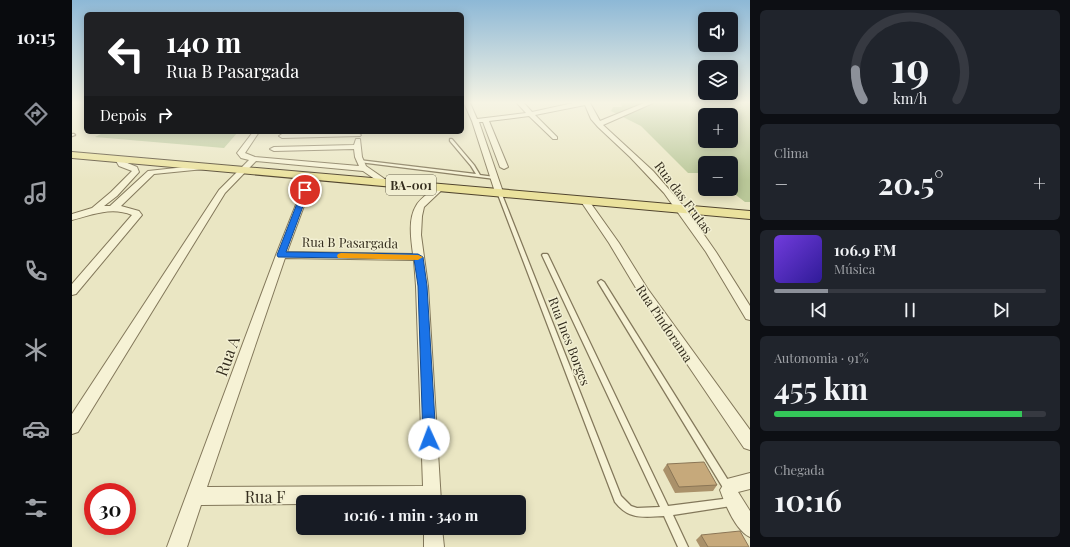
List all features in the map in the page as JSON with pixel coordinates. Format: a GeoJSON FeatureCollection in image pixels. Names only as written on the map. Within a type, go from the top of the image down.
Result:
{"type":"FeatureCollection","features":[{"type":"Feature","properties":{"kind":"main road","name":"BA-001"},"geometry":{"type":"LineString","coordinates":[[72,154],[119,159],[136,167],[173,164],[750,215]]}},
{"type":"Feature","properties":{"kind":"street"},"geometry":{"type":"LineString","coordinates":[[478,129],[499,192]]}},
{"type":"Feature","properties":{"kind":"street"},"geometry":{"type":"LineString","coordinates":[[488,129],[504,167]]}},
{"type":"Feature","properties":{"kind":"street"},"geometry":{"type":"LineString","coordinates":[[545,129],[555,138]]}},
{"type":"Feature","properties":{"kind":"street","name":"Rua das Frutas"},"geometry":{"type":"LineString","coordinates":[[604,129],[648,169],[681,209],[750,316]]}},
{"type":"Feature","properties":{"kind":"street"},"geometry":{"type":"LineString","coordinates":[[255,134],[242,153],[244,156],[254,159],[364,169]]}},
{"type":"Feature","properties":{"kind":"street"},"geometry":{"type":"LineString","coordinates":[[282,136],[333,134]]}},
{"type":"Feature","properties":{"kind":"street"},"geometry":{"type":"LineString","coordinates":[[358,134],[357,147],[359,161],[364,169],[388,184]]}},
{"type":"Feature","properties":{"kind":"street"},"geometry":{"type":"LineString","coordinates":[[274,149],[357,147]]}},
{"type":"Feature","properties":{"kind":"street"},"geometry":{"type":"LineString","coordinates":[[72,427],[222,192],[254,159]]}},
{"type":"Feature","properties":{"kind":"street"},"geometry":{"type":"LineString","coordinates":[[112,209],[154,172],[173,164]]}},
{"type":"Feature","properties":{"kind":"street"},"geometry":{"type":"LineString","coordinates":[[96,208],[114,194],[136,167],[154,172],[204,167]]}},
{"type":"Feature","properties":{"kind":"street","name":"Rua A"},"geometry":{"type":"LineString","coordinates":[[177,547],[281,255],[311,176]]}},
{"type":"Feature","properties":{"kind":"street"},"geometry":{"type":"LineString","coordinates":[[432,495],[422,286],[416,235],[417,216],[420,206],[440,188]]}},
{"type":"Feature","properties":{"kind":"street","name":"Rua Pindorama"},"geometry":{"type":"LineString","coordinates":[[584,200],[668,328],[750,443]]}},
{"type":"Feature","properties":{"kind":"street"},"geometry":{"type":"LineString","coordinates":[[72,217],[84,211],[96,208],[134,211],[137,216],[72,292]]}},
{"type":"Feature","properties":{"kind":"street","name":"Rua B Pasargada"},"geometry":{"type":"LineString","coordinates":[[281,255],[418,257]]}},
{"type":"Feature","properties":{"kind":"street"},"geometry":{"type":"LineString","coordinates":[[750,481],[733,485],[731,496],[750,528]]}},
{"type":"Feature","properties":{"kind":"street","name":"Rua F"},"geometry":{"type":"LineString","coordinates":[[196,496],[296,497]]}},
{"type":"Feature","properties":{"kind":"street"},"geometry":{"type":"LineString","coordinates":[[433,535],[434,547]]}},
{"type":"Feature","properties":{"kind":"lane"},"geometry":{"type":"LineString","coordinates":[[451,140],[478,175]]}},
{"type":"Feature","properties":{"kind":"lane"},"geometry":{"type":"LineString","coordinates":[[359,161],[494,178]]}},
{"type":"Feature","properties":{"kind":"lane","name":"Rua Ines Borges"},"geometry":{"type":"LineString","coordinates":[[499,192],[618,499],[629,510],[637,512],[666,511]]}},
{"type":"Feature","properties":{"kind":"lane"},"geometry":{"type":"LineString","coordinates":[[545,255],[683,547]]}},
{"type":"Feature","properties":{"kind":"lane"},"geometry":{"type":"LineString","coordinates":[[601,282],[731,496],[666,511]]}},
{"type":"Feature","properties":{"kind":"green space"},"geometry":{"type":"Polygon","coordinates":[[[644,129],[698,129],[698,148],[738,148],[738,129],[750,129],[750,202],[745,202],[737,196],[738,156],[698,156],[698,173],[688,173],[644,129]]]}},
{"type":"Feature","properties":{"kind":"green space"},"geometry":{"type":"Polygon","coordinates":[[[101,134],[236,134],[224,148],[95,137],[101,134]]]}},
{"type":"Feature","properties":{"kind":"building"},"geometry":{"type":"Polygon","coordinates":[[[704,462],[717,485],[679,487],[667,464],[704,462]]]}},
{"type":"Feature","properties":{"kind":"building"},"geometry":{"type":"Polygon","coordinates":[[[740,531],[749,547],[708,547],[701,535],[740,531]]]}},
{"type":"Feature","properties":{"kind":"slow traffic"},"geometry":{"type":"LineString","coordinates":[[341,256],[418,257]]}},
{"type":"Feature","properties":{"kind":"route"},"geometry":{"type":"LineString","coordinates":[[305,190],[281,255],[418,257],[422,286],[429,439]]}}]}
